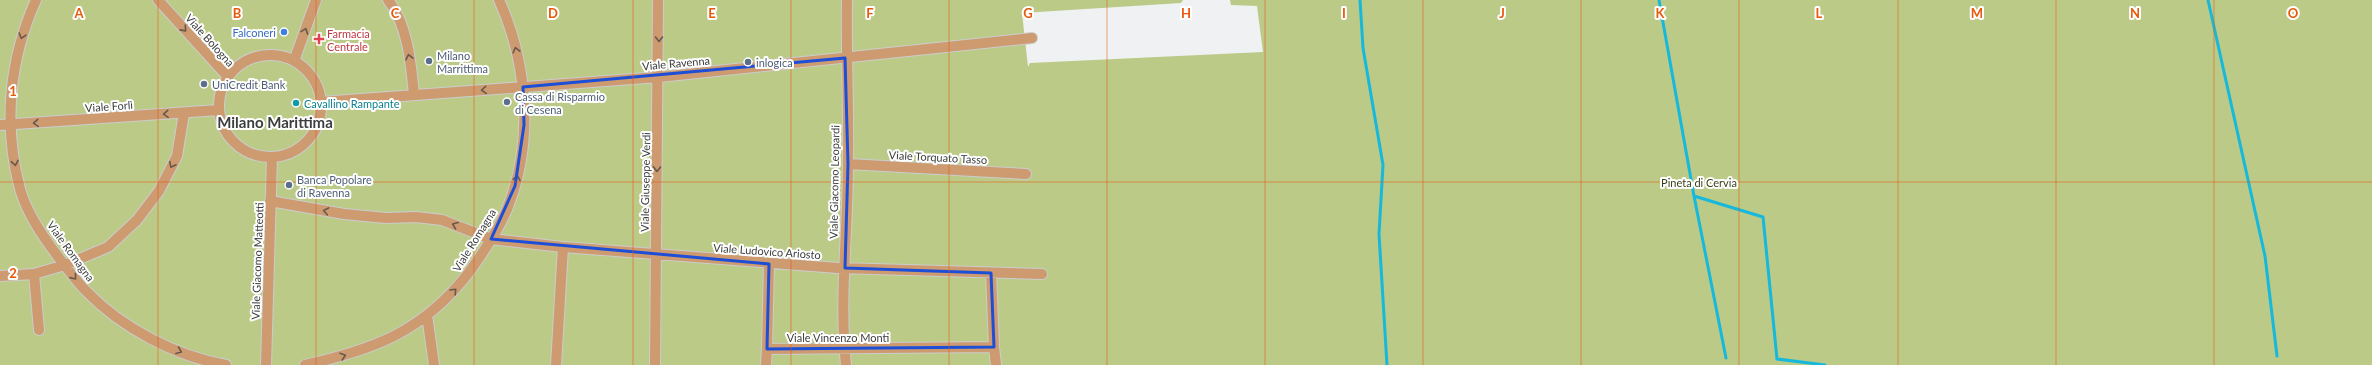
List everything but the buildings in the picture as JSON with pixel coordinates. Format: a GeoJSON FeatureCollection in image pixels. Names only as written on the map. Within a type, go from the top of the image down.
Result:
{"type":"FeatureCollection","features":[{"type":"Feature","properties":{"kind":"street","name":"Viale Romagna"},"geometry":{"type":"LineString","coordinates":[[36,0],[26,23],[17,51],[5,125],[21,191],[42,234],[85,290],[128,326],[160,343],[194,356],[226,365]]}},
{"type":"Feature","properties":{"kind":"street","name":"Viale Bologna"},"geometry":{"type":"LineString","coordinates":[[158,0],[228,77]]}},
{"type":"Feature","properties":{"kind":"street"},"geometry":{"type":"LineString","coordinates":[[294,61],[316,0]]}},
{"type":"Feature","properties":{"kind":"street"},"geometry":{"type":"LineString","coordinates":[[388,0],[396,10],[405,37],[414,95]]}},
{"type":"Feature","properties":{"kind":"street","name":"Viale Romagna"},"geometry":{"type":"LineString","coordinates":[[305,365],[367,348],[395,336],[427,315],[458,287],[491,239],[509,205],[515,186],[524,125],[523,87],[516,52],[499,0]]}},
{"type":"Feature","properties":{"kind":"street","name":"Viale Giuseppe Verdi"},"geometry":{"type":"LineString","coordinates":[[655,365],[659,77],[658,0]]}},
{"type":"Feature","properties":{"kind":"street","name":"Viale Giacomo Leopardi"},"geometry":{"type":"LineString","coordinates":[[846,365],[844,349],[848,164],[846,58],[847,0]]}},
{"type":"Feature","properties":{"kind":"street","name":"Viale Ravenna"},"geometry":{"type":"LineString","coordinates":[[321,102],[659,77],[1032,38]]}},
{"type":"Feature","properties":{"kind":"street"},"geometry":{"type":"LineString","coordinates":[[266,55],[281,56],[294,61],[308,72],[317,86],[321,102],[320,116],[316,129],[308,140],[298,149],[285,155],[272,157],[259,156],[246,152],[236,144],[221,123],[219,110],[220,93],[228,77],[238,66],[252,58],[266,55]]}},
{"type":"Feature","properties":{"kind":"street","name":"Viale Forlì"},"geometry":{"type":"LineString","coordinates":[[5,125],[219,110]]}},
{"type":"Feature","properties":{"kind":"street"},"geometry":{"type":"LineString","coordinates":[[0,276],[34,274],[65,265],[108,247],[136,220],[159,191],[177,156],[184,113]]}},
{"type":"Feature","properties":{"kind":"street","name":"Viale Giacomo Matteotti"},"geometry":{"type":"LineString","coordinates":[[266,365],[272,157]]}},
{"type":"Feature","properties":{"kind":"street","name":"Viale Torquato Tasso"},"geometry":{"type":"LineString","coordinates":[[848,164],[1026,174]]}},
{"type":"Feature","properties":{"kind":"street","name":"Viale Ludovico Ariosto"},"geometry":{"type":"LineString","coordinates":[[270,201],[344,214],[386,218],[416,217],[442,220],[491,239],[563,247],[769,264],[845,268],[1042,274]]}},
{"type":"Feature","properties":{"kind":"street"},"geometry":{"type":"LineString","coordinates":[[556,365],[563,247]]}},
{"type":"Feature","properties":{"kind":"street"},"geometry":{"type":"LineString","coordinates":[[766,364],[769,264]]}},
{"type":"Feature","properties":{"kind":"street"},"geometry":{"type":"LineString","coordinates":[[991,273],[996,365]]}},
{"type":"Feature","properties":{"kind":"street"},"geometry":{"type":"LineString","coordinates":[[34,274],[39,330]]}},
{"type":"Feature","properties":{"kind":"street"},"geometry":{"type":"LineString","coordinates":[[427,315],[434,365]]}},
{"type":"Feature","properties":{"kind":"street","name":"Viale Vincenzo Monti"},"geometry":{"type":"LineString","coordinates":[[767,349],[994,347]]}},
{"type":"Feature","properties":{"kind":"highlighted area"},"geometry":{"type":"Polygon","coordinates":[[[845,58],[848,164],[845,268],[991,273],[994,347],[767,349],[769,264],[491,239],[515,186],[524,125],[523,87],[845,58]]]}},
{"type":"Feature","properties":{"kind":"green space","name":"Pineta di Cervia"},"geometry":{"type":"Polygon","coordinates":[[[0,0],[1183,0],[1181,3],[1022,13],[1028,67],[1030,63],[1263,52],[1257,6],[1231,5],[1230,0],[2372,0],[2372,365],[0,365],[0,0]]]}},
{"type":"Feature","properties":{"kind":"waterway"},"geometry":{"type":"LineString","coordinates":[[1360,0],[1363,48],[1383,165],[1379,234],[1387,365]]}},
{"type":"Feature","properties":{"kind":"waterway"},"geometry":{"type":"LineString","coordinates":[[1659,0],[1694,196],[1726,358]]}},
{"type":"Feature","properties":{"kind":"waterway"},"geometry":{"type":"LineString","coordinates":[[2208,0],[2265,256],[2277,356]]}},
{"type":"Feature","properties":{"kind":"waterway"},"geometry":{"type":"LineString","coordinates":[[1694,196],[1763,217],[1777,359],[1825,365]]}},
{"type":"Feature","properties":{"kind":"place","name":"Falconeri"},"geometry":{"type":"Point","coordinates":[284,32]}},
{"type":"Feature","properties":{"kind":"place","name":"Farmacia Centrale"},"geometry":{"type":"Point","coordinates":[319,39]}},
{"type":"Feature","properties":{"kind":"place","name":"Milano Marrittima"},"geometry":{"type":"Point","coordinates":[429,61]}},
{"type":"Feature","properties":{"kind":"place","name":"inlogica"},"geometry":{"type":"Point","coordinates":[748,62]}},
{"type":"Feature","properties":{"kind":"place","name":"UniCredit Bank"},"geometry":{"type":"Point","coordinates":[204,84]}},
{"type":"Feature","properties":{"kind":"place","name":"Cassa di Risparmio di Cesena"},"geometry":{"type":"Point","coordinates":[507,102]}},
{"type":"Feature","properties":{"kind":"place","name":"Cavallino Rampante"},"geometry":{"type":"Point","coordinates":[296,103]}},
{"type":"Feature","properties":{"kind":"place","name":"Banca Popolare di Ravenna"},"geometry":{"type":"Point","coordinates":[289,185]}},
{"type":"Feature","properties":{"kind":"district","name":"Milano Marittima"},"geometry":{"type":"Point","coordinates":[275,122]}}]}
